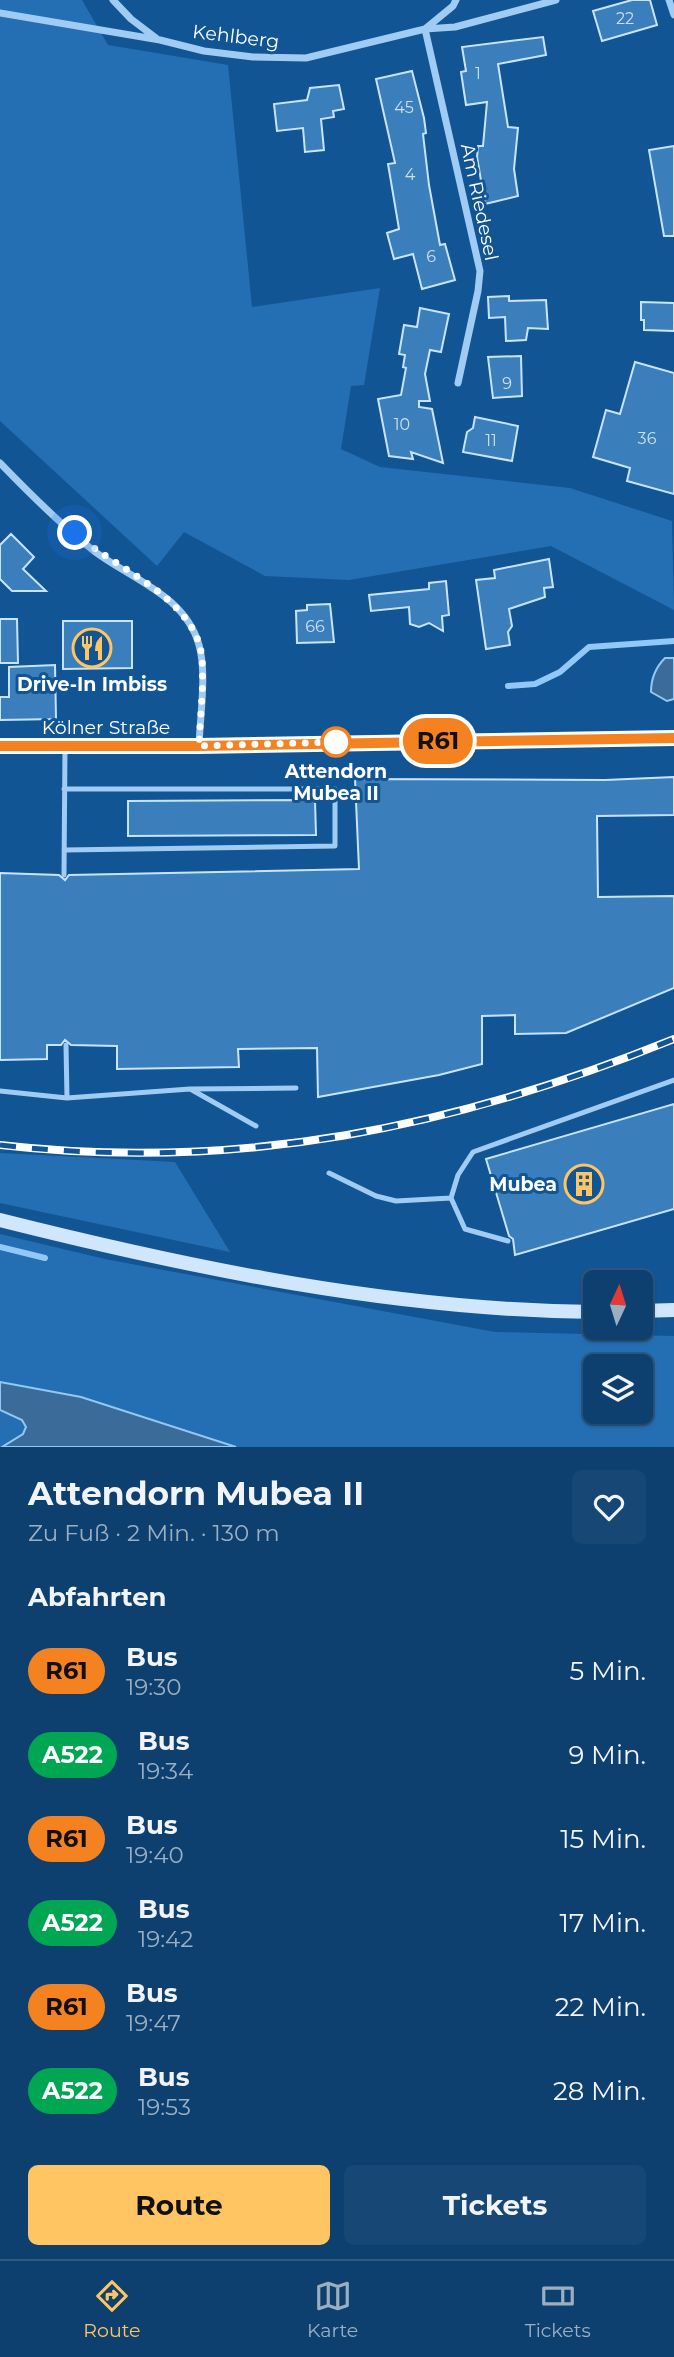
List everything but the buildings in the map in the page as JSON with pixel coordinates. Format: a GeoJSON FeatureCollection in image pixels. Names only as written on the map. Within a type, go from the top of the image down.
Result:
{"type":"FeatureCollection","features":[{"type":"Feature","properties":{"kind":"street"},"geometry":{"type":"LineString","coordinates":[[113,0],[131,19],[159,40]]}},
{"type":"Feature","properties":{"kind":"street","name":"Kehlberg"},"geometry":{"type":"LineString","coordinates":[[0,13],[159,40],[204,51],[253,57],[306,58],[425,29],[453,6],[456,0]]}},
{"type":"Feature","properties":{"kind":"street"},"geometry":{"type":"LineString","coordinates":[[425,29],[455,27],[556,0]]}},
{"type":"Feature","properties":{"kind":"street"},"geometry":{"type":"LineString","coordinates":[[669,0],[674,15]]}},
{"type":"Feature","properties":{"kind":"street","name":"Am Riedesel"},"geometry":{"type":"LineString","coordinates":[[425,29],[480,271],[458,383]]}},
{"type":"Feature","properties":{"kind":"street"},"geometry":{"type":"LineString","coordinates":[[0,463],[95,551],[152,586],[181,610],[199,642],[202,659],[199,746]]}},
{"type":"Feature","properties":{"kind":"street","name":"Kölner Straße"},"geometry":{"type":"LineString","coordinates":[[0,746],[199,746],[674,738]]}},
{"type":"Feature","properties":{"kind":"street"},"geometry":{"type":"LineString","coordinates":[[0,1220],[186,1263],[374,1297],[528,1311],[583,1312]]}},
{"type":"Feature","properties":{"kind":"street"},"geometry":{"type":"LineString","coordinates":[[653,1311],[674,1310]]}},
{"type":"Feature","properties":{"kind":"lane"},"geometry":{"type":"LineString","coordinates":[[64,875],[65,746]]}},
{"type":"Feature","properties":{"kind":"lane"},"geometry":{"type":"LineString","coordinates":[[64,789],[335,789],[335,846],[64,850]]}},
{"type":"Feature","properties":{"kind":"lane"},"geometry":{"type":"LineString","coordinates":[[66,1045],[67,1098]]}},
{"type":"Feature","properties":{"kind":"lane"},"geometry":{"type":"LineString","coordinates":[[508,1241],[465,1229],[451,1198],[458,1175],[473,1152],[674,1080]]}},
{"type":"Feature","properties":{"kind":"lane"},"geometry":{"type":"LineString","coordinates":[[0,1091],[67,1098],[190,1089],[296,1088]]}},
{"type":"Feature","properties":{"kind":"lane"},"geometry":{"type":"LineString","coordinates":[[190,1089],[256,1126]]}},
{"type":"Feature","properties":{"kind":"lane"},"geometry":{"type":"LineString","coordinates":[[329,1173],[376,1196],[396,1201],[451,1198]]}},
{"type":"Feature","properties":{"kind":"shaded area"},"geometry":{"type":"Polygon","coordinates":[[[0,0],[82,0],[108,45],[228,65],[252,307],[380,288],[364,385],[351,386],[341,449],[380,467],[570,488],[672,521],[674,610],[551,546],[349,580],[265,576],[184,532],[157,566],[0,421],[0,0]]]}},
{"type":"Feature","properties":{"kind":"shaded area"},"geometry":{"type":"Polygon","coordinates":[[[665,658],[674,658],[674,699],[667,701],[651,692],[655,674],[665,658]]]}},
{"type":"Feature","properties":{"kind":"shaded area"},"geometry":{"type":"Polygon","coordinates":[[[0,1153],[175,1162],[230,1252],[0,1203],[0,1153]]]}},
{"type":"Feature","properties":{"kind":"shaded area"},"geometry":{"type":"Polygon","coordinates":[[[0,1234],[105,1259],[495,1332],[583,1334],[583,1340],[653,1340],[653,1336],[674,1336],[674,1447],[236,1447],[81,1397],[0,1382],[0,1234]]]}},
{"type":"Feature","properties":{"kind":"shaded area"},"geometry":{"type":"Polygon","coordinates":[[[0,1382],[81,1397],[236,1447],[2,1447],[23,1434],[26,1427],[22,1420],[0,1410],[0,1382]]]}},
{"type":"Feature","properties":{"kind":"shaded area"},"geometry":{"type":"Polygon","coordinates":[[[0,1410],[22,1420],[26,1427],[23,1434],[2,1447],[0,1447],[0,1410]]]}},
{"type":"Feature","properties":{"kind":"waterway"},"geometry":{"type":"LineString","coordinates":[[508,686],[535,684],[560,672],[589,647],[674,641]]}},
{"type":"Feature","properties":{"kind":"waterway"},"geometry":{"type":"LineString","coordinates":[[0,1247],[45,1258]]}},
{"type":"Feature","properties":{"kind":"railway"},"geometry":{"type":"LineString","coordinates":[[0,1145],[89,1152],[175,1152],[260,1147],[344,1135],[427,1119],[509,1097],[674,1039]]}},
{"type":"Feature","properties":{"kind":"bus line","name":"R61"},"geometry":{"type":"LineString","coordinates":[[0,746],[199,746],[674,738]]}},
{"type":"Feature","properties":{"kind":"place","name":"Drive-In Imbiss"},"geometry":{"type":"Point","coordinates":[92,648]}},
{"type":"Feature","properties":{"kind":"place","name":"Attendorn Mubea II"},"geometry":{"type":"Point","coordinates":[336,742]}},
{"type":"Feature","properties":{"kind":"place","name":"Mubea"},"geometry":{"type":"Point","coordinates":[584,1184]}},
{"type":"Feature","properties":{"kind":"route"},"geometry":{"type":"LineString","coordinates":[[75,533],[95,551],[152,586],[181,610],[199,642],[202,659],[199,746],[336,742]]}}]}
